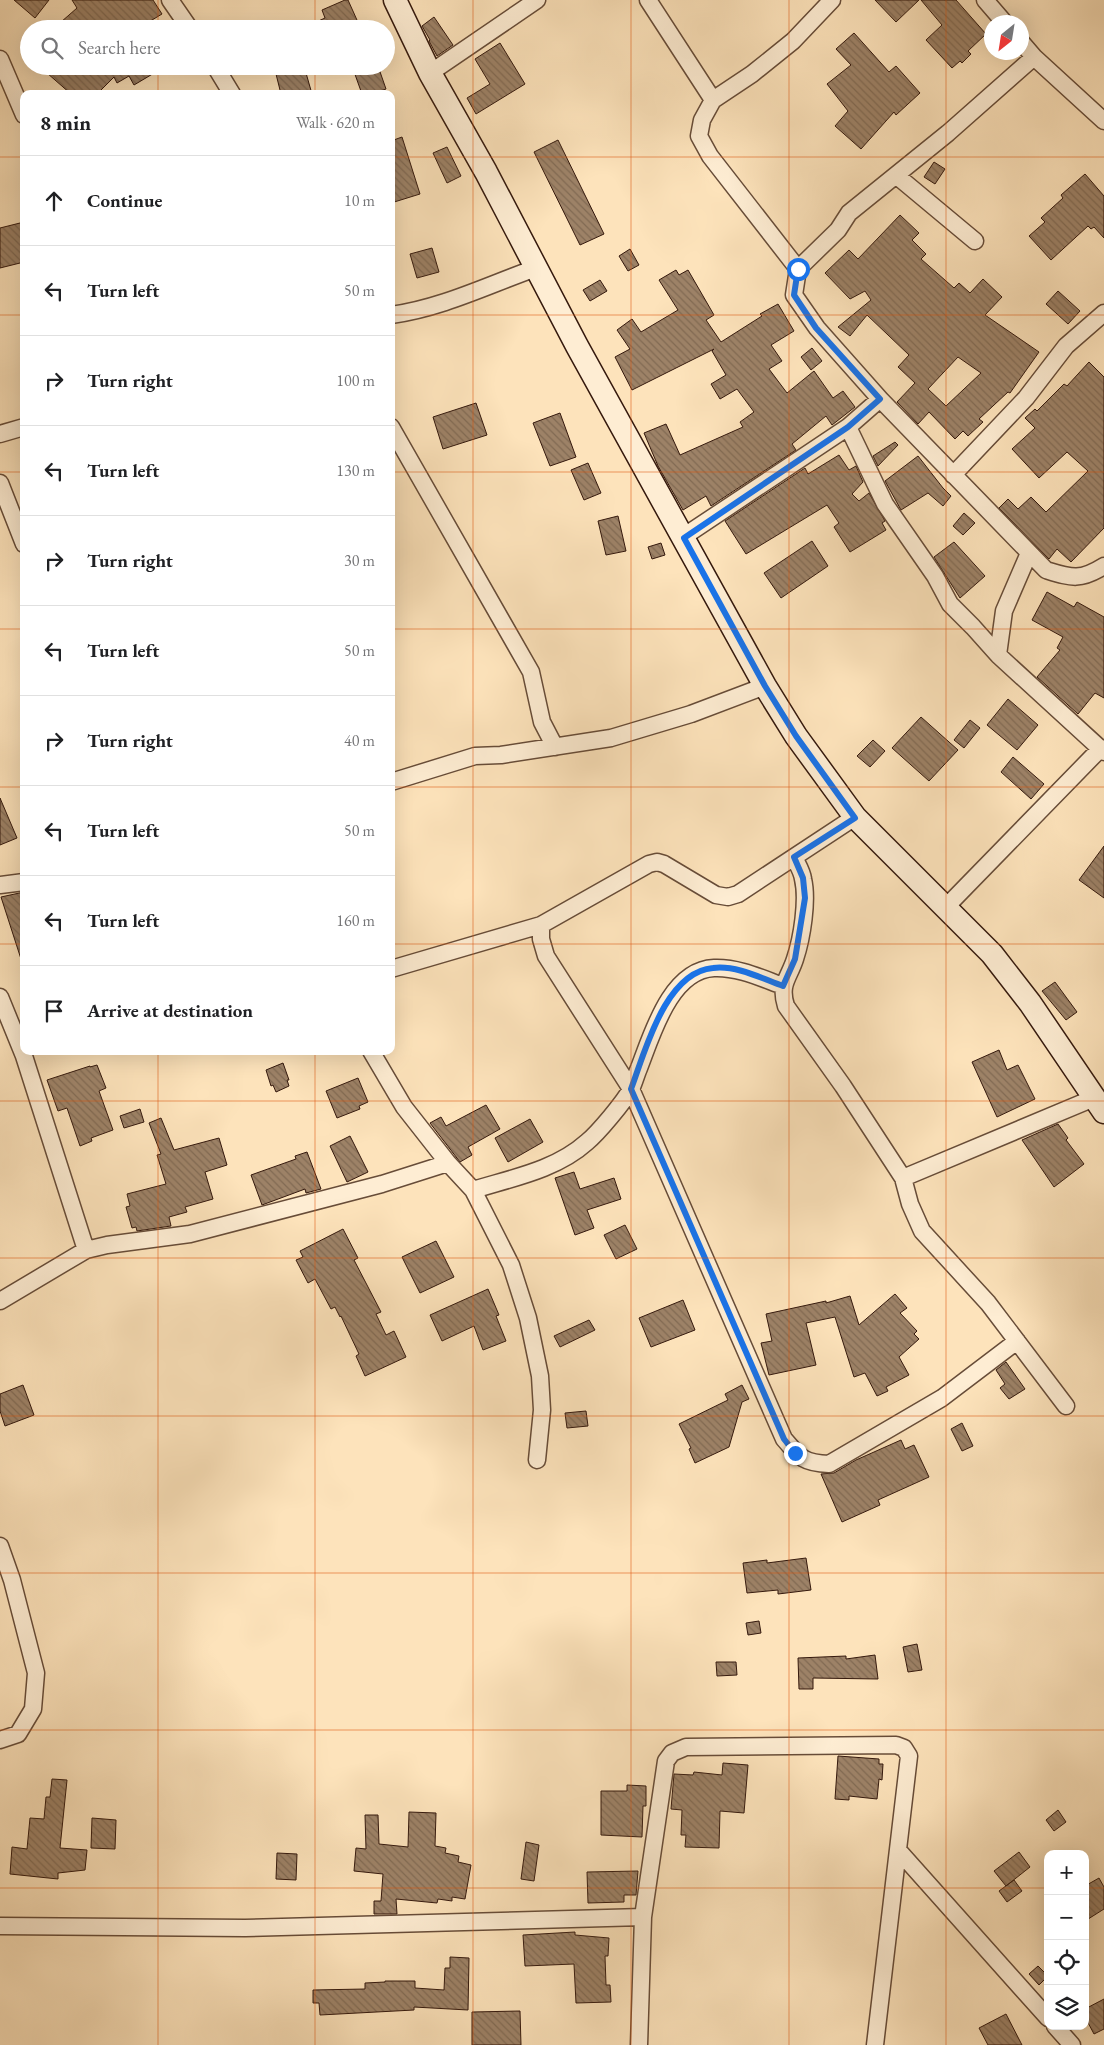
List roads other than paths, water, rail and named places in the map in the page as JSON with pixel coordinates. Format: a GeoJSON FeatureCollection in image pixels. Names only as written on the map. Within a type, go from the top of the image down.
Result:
{"type":"FeatureCollection","features":[{"type":"Feature","properties":{"kind":"street"},"geometry":{"type":"LineString","coordinates":[[170,0],[184,20]]}},
{"type":"Feature","properties":{"kind":"street"},"geometry":{"type":"LineString","coordinates":[[395,0],[430,73],[486,172],[577,346],[765,686],[796,736],[855,818],[992,954],[1030,1003],[1099,1105],[903,1178]]}},
{"type":"Feature","properties":{"kind":"street"},"geometry":{"type":"LineString","coordinates":[[430,73],[537,0]]}},
{"type":"Feature","properties":{"kind":"street"},"geometry":{"type":"LineString","coordinates":[[648,0],[713,100]]}},
{"type":"Feature","properties":{"kind":"street"},"geometry":{"type":"LineString","coordinates":[[798,269],[710,156],[699,136],[702,120],[713,100],[752,74],[793,42],[832,0]]}},
{"type":"Feature","properties":{"kind":"street"},"geometry":{"type":"LineString","coordinates":[[985,0],[998,15]]}},
{"type":"Feature","properties":{"kind":"street"},"geometry":{"type":"LineString","coordinates":[[1029,51],[1104,121]]}},
{"type":"Feature","properties":{"kind":"street"},"geometry":{"type":"LineString","coordinates":[[1034,57],[948,133],[849,214],[838,230],[798,269],[794,295],[816,328],[880,399],[1046,570],[1069,577],[1088,576],[1104,566]]}},
{"type":"Feature","properties":{"kind":"street"},"geometry":{"type":"LineString","coordinates":[[0,62],[20,106]]}},
{"type":"Feature","properties":{"kind":"street"},"geometry":{"type":"LineString","coordinates":[[220,75],[230,90]]}},
{"type":"Feature","properties":{"kind":"street"},"geometry":{"type":"LineString","coordinates":[[897,176],[975,241]]}},
{"type":"Feature","properties":{"kind":"street"},"geometry":{"type":"LineString","coordinates":[[395,314],[461,298],[494,283],[536,268]]}},
{"type":"Feature","properties":{"kind":"street"},"geometry":{"type":"LineString","coordinates":[[953,475],[1026,398],[1066,346],[1104,313]]}},
{"type":"Feature","properties":{"kind":"street"},"geometry":{"type":"LineString","coordinates":[[684,538],[848,427],[880,399]]}},
{"type":"Feature","properties":{"kind":"street"},"geometry":{"type":"LineString","coordinates":[[848,427],[884,504],[934,576],[950,604],[998,655],[1046,701],[1102,750],[946,907]]}},
{"type":"Feature","properties":{"kind":"street"},"geometry":{"type":"LineString","coordinates":[[0,434],[20,428]]}},
{"type":"Feature","properties":{"kind":"street"},"geometry":{"type":"LineString","coordinates":[[395,434],[531,672],[542,722],[555,747]]}},
{"type":"Feature","properties":{"kind":"street"},"geometry":{"type":"LineString","coordinates":[[0,483],[20,534]]}},
{"type":"Feature","properties":{"kind":"street"},"geometry":{"type":"LineString","coordinates":[[998,655],[1004,611],[1029,553]]}},
{"type":"Feature","properties":{"kind":"street"},"geometry":{"type":"LineString","coordinates":[[395,781],[475,756],[555,747],[611,738],[691,714],[765,686]]}},
{"type":"Feature","properties":{"kind":"street"},"geometry":{"type":"LineString","coordinates":[[395,968],[541,926],[649,864],[657,862],[664,864],[716,894],[728,897],[738,894],[855,818]]}},
{"type":"Feature","properties":{"kind":"street"},"geometry":{"type":"LineString","coordinates":[[794,857],[803,878],[805,898],[795,959],[783,986],[783,997],[786,1006],[843,1086],[903,1178],[910,1204],[922,1230],[988,1303],[1066,1406]]}},
{"type":"Feature","properties":{"kind":"street"},"geometry":{"type":"LineString","coordinates":[[0,885],[20,882]]}},
{"type":"Feature","properties":{"kind":"street"},"geometry":{"type":"LineString","coordinates":[[541,926],[541,939],[546,956],[631,1089],[784,1439],[795,1453],[810,1463],[829,1464],[942,1398],[1017,1341]]}},
{"type":"Feature","properties":{"kind":"street"},"geometry":{"type":"LineString","coordinates":[[473,1190],[555,1164],[589,1141],[631,1089],[657,1021],[675,990],[691,974],[712,968],[734,969],[783,986]]}},
{"type":"Feature","properties":{"kind":"street"},"geometry":{"type":"LineString","coordinates":[[0,997],[20,1035]]}},
{"type":"Feature","properties":{"kind":"street"},"geometry":{"type":"LineString","coordinates":[[30,1055],[86,1250]]}},
{"type":"Feature","properties":{"kind":"street"},"geometry":{"type":"LineString","coordinates":[[373,1055],[404,1107],[448,1163],[473,1190],[511,1265],[528,1318],[540,1376],[542,1410],[537,1460]]}},
{"type":"Feature","properties":{"kind":"street"},"geometry":{"type":"LineString","coordinates":[[0,1301],[86,1250],[107,1245],[190,1234],[382,1184],[448,1163]]}},
{"type":"Feature","properties":{"kind":"street"},"geometry":{"type":"LineString","coordinates":[[0,1546],[12,1580],[36,1673],[33,1709],[18,1734],[0,1740]]}},
{"type":"Feature","properties":{"kind":"street"},"geometry":{"type":"LineString","coordinates":[[639,2045],[643,1918],[666,1761],[672,1752],[686,1747],[896,1745],[904,1748],[909,1756],[875,2045]]}},
{"type":"Feature","properties":{"kind":"street"},"geometry":{"type":"LineString","coordinates":[[898,1850],[1044,2014]]}},
{"type":"Feature","properties":{"kind":"street"},"geometry":{"type":"LineString","coordinates":[[0,1926],[245,1928],[643,1918]]}},
{"type":"Feature","properties":{"kind":"street"},"geometry":{"type":"LineString","coordinates":[[1059,2030],[1072,2045]]}}]}
